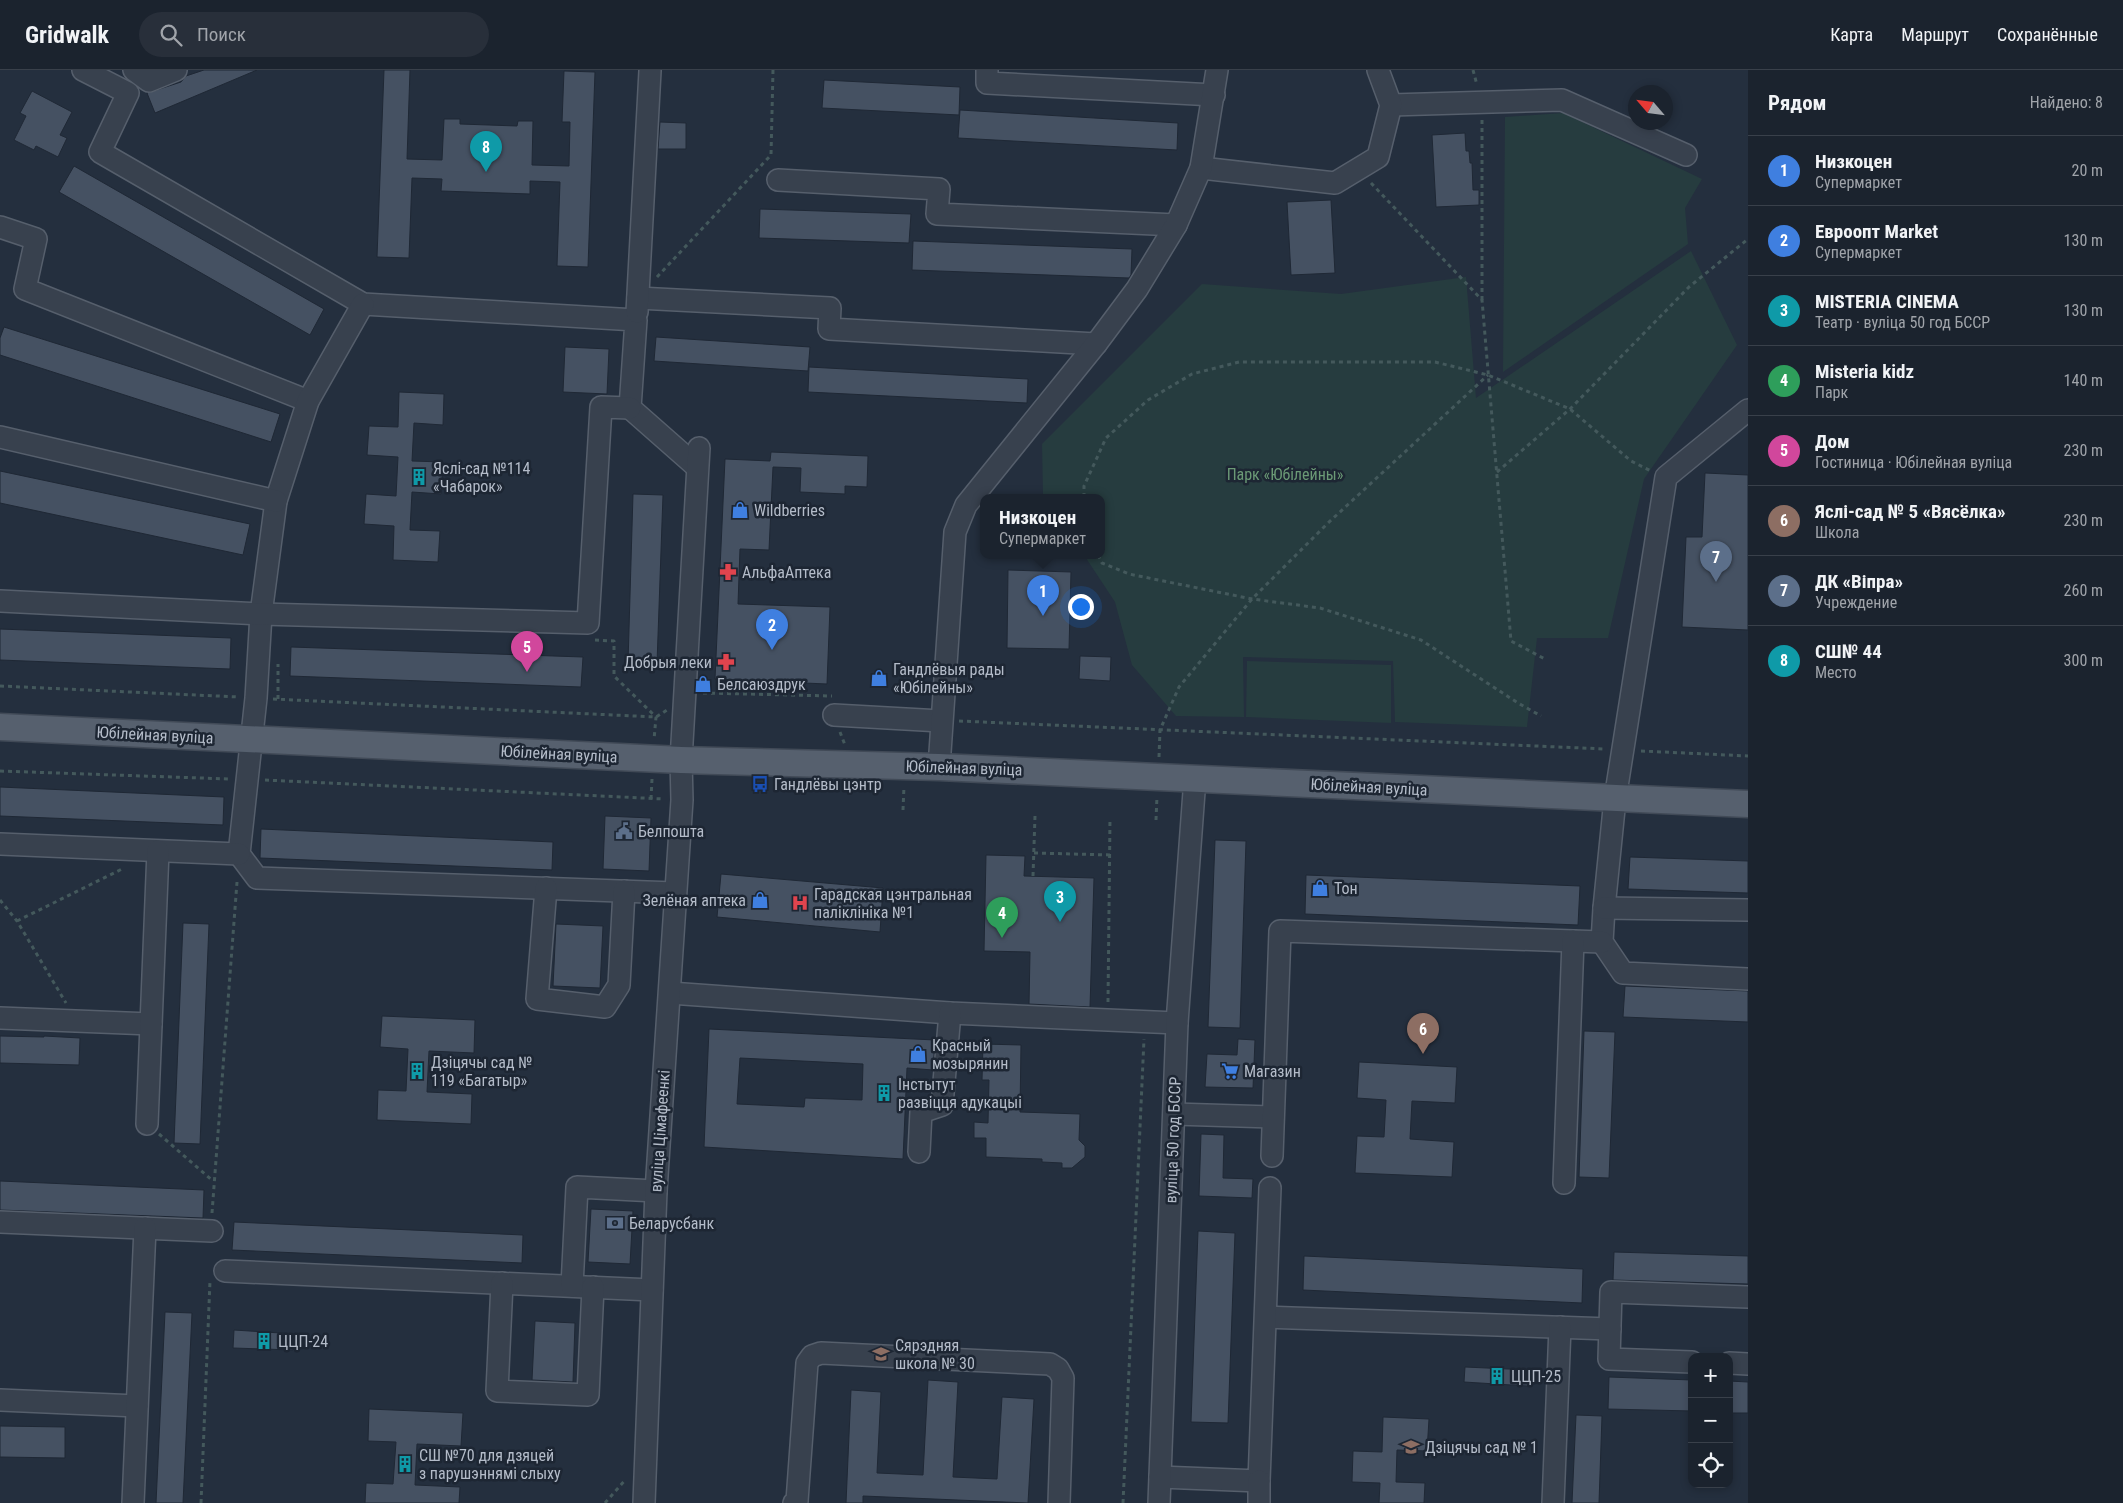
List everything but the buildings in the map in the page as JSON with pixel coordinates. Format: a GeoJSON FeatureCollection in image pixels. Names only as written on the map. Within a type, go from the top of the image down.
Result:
{"type":"FeatureCollection","features":[{"type":"Feature","properties":{"kind":"main road","name":"Юбілейная вуліца"},"geometry":{"type":"LineString","coordinates":[[0,727],[681,760],[939,767],[1748,804]]}},
{"type":"Feature","properties":{"kind":"street"},"geometry":{"type":"LineString","coordinates":[[82,70],[128,93],[100,152],[363,304],[636,320]]}},
{"type":"Feature","properties":{"kind":"street"},"geometry":{"type":"LineString","coordinates":[[134,70],[149,81],[176,70]]}},
{"type":"Feature","properties":{"kind":"street"},"geometry":{"type":"LineString","coordinates":[[987,70],[987,83],[1214,95]]}},
{"type":"Feature","properties":{"kind":"street"},"geometry":{"type":"LineString","coordinates":[[939,767],[955,532],[966,506],[1137,290],[1176,225],[1201,168],[1217,70]]}},
{"type":"Feature","properties":{"kind":"street"},"geometry":{"type":"LineString","coordinates":[[1201,168],[1334,183],[1378,157],[1391,105],[1378,70]]}},
{"type":"Feature","properties":{"kind":"street"},"geometry":{"type":"LineString","coordinates":[[0,601],[261,614],[588,624],[601,407],[630,408],[650,71]]}},
{"type":"Feature","properties":{"kind":"street"},"geometry":{"type":"LineString","coordinates":[[1391,105],[1562,100],[1686,155]]}},
{"type":"Feature","properties":{"kind":"street"},"geometry":{"type":"LineString","coordinates":[[778,180],[939,189],[937,214],[1176,225]]}},
{"type":"Feature","properties":{"kind":"street"},"geometry":{"type":"LineString","coordinates":[[0,227],[36,238],[25,289],[308,401]]}},
{"type":"Feature","properties":{"kind":"street"},"geometry":{"type":"LineString","coordinates":[[638,298],[830,308],[829,329],[1096,344]]}},
{"type":"Feature","properties":{"kind":"street"},"geometry":{"type":"LineString","coordinates":[[363,304],[308,401],[276,502],[261,614],[256,698],[240,854],[257,878],[675,893]]}},
{"type":"Feature","properties":{"kind":"street","name":"вуліца Цімафеенкі"},"geometry":{"type":"LineString","coordinates":[[630,408],[698,457],[681,760],[682,800],[656,1190],[644,1503]]}},
{"type":"Feature","properties":{"kind":"street"},"geometry":{"type":"LineString","coordinates":[[1748,410],[1666,477],[1615,798],[1602,942],[1623,973],[1748,979]]}},
{"type":"Feature","properties":{"kind":"street"},"geometry":{"type":"LineString","coordinates":[[0,438],[276,502]]}},
{"type":"Feature","properties":{"kind":"street"},"geometry":{"type":"LineString","coordinates":[[834,715],[941,721]]}},
{"type":"Feature","properties":{"kind":"street","name":"вуліца 50 год БССР"},"geometry":{"type":"LineString","coordinates":[[1159,1503],[1177,1023],[1195,778]]}},
{"type":"Feature","properties":{"kind":"street"},"geometry":{"type":"LineString","coordinates":[[0,844],[240,854]]}},
{"type":"Feature","properties":{"kind":"street"},"geometry":{"type":"LineString","coordinates":[[147,1124],[158,851]]}},
{"type":"Feature","properties":{"kind":"street"},"geometry":{"type":"LineString","coordinates":[[546,888],[538,999],[604,1007],[619,985],[624,891]]}},
{"type":"Feature","properties":{"kind":"street"},"geometry":{"type":"LineString","coordinates":[[1604,908],[1748,910]]}},
{"type":"Feature","properties":{"kind":"street"},"geometry":{"type":"LineString","coordinates":[[1272,1156],[1280,931],[1602,942]]}},
{"type":"Feature","properties":{"kind":"street"},"geometry":{"type":"LineString","coordinates":[[1564,1183],[1573,941]]}},
{"type":"Feature","properties":{"kind":"street"},"geometry":{"type":"LineString","coordinates":[[670,993],[950,1013],[1177,1023]]}},
{"type":"Feature","properties":{"kind":"street"},"geometry":{"type":"LineString","coordinates":[[919,1152],[921,1112],[942,1105],[950,1013]]}},
{"type":"Feature","properties":{"kind":"street"},"geometry":{"type":"LineString","coordinates":[[0,1018],[151,1024]]}},
{"type":"Feature","properties":{"kind":"street"},"geometry":{"type":"LineString","coordinates":[[1174,1114],[1273,1117]]}},
{"type":"Feature","properties":{"kind":"street"},"geometry":{"type":"LineString","coordinates":[[502,1283],[497,1391],[588,1395],[577,1187],[656,1190]]}},
{"type":"Feature","properties":{"kind":"street"},"geometry":{"type":"LineString","coordinates":[[1259,1503],[1270,1188]]}},
{"type":"Feature","properties":{"kind":"street"},"geometry":{"type":"LineString","coordinates":[[0,1222],[212,1231]]}},
{"type":"Feature","properties":{"kind":"street"},"geometry":{"type":"LineString","coordinates":[[133,1503],[145,1228]]}},
{"type":"Feature","properties":{"kind":"street"},"geometry":{"type":"LineString","coordinates":[[217,1275],[502,1283],[652,1290]]}},
{"type":"Feature","properties":{"kind":"street"},"geometry":{"type":"LineString","coordinates":[[1688,1362],[1609,1359],[1611,1292],[1748,1297]]}},
{"type":"Feature","properties":{"kind":"street"},"geometry":{"type":"LineString","coordinates":[[1266,1317],[1610,1329]]}},
{"type":"Feature","properties":{"kind":"street"},"geometry":{"type":"LineString","coordinates":[[1553,1503],[1560,1327]]}},
{"type":"Feature","properties":{"kind":"street"},"geometry":{"type":"LineString","coordinates":[[794,1503],[797,1501],[807,1363],[812,1356],[821,1353],[1050,1364],[1058,1369],[1063,1378],[1059,1503]]}},
{"type":"Feature","properties":{"kind":"street"},"geometry":{"type":"LineString","coordinates":[[1733,1363],[1748,1364]]}},
{"type":"Feature","properties":{"kind":"street"},"geometry":{"type":"LineString","coordinates":[[0,1400],[138,1406]]}},
{"type":"Feature","properties":{"kind":"street"},"geometry":{"type":"LineString","coordinates":[[1160,1477],[1260,1481]]}},
{"type":"Feature","properties":{"kind":"path"},"geometry":{"type":"LineString","coordinates":[[638,298],[771,155],[772,70]]}},
{"type":"Feature","properties":{"kind":"path"},"geometry":{"type":"LineString","coordinates":[[1473,70],[1482,102],[1482,300],[1511,641],[1545,659]]}},
{"type":"Feature","properties":{"kind":"path"},"geometry":{"type":"LineString","coordinates":[[1358,169],[1482,300]]}},
{"type":"Feature","properties":{"kind":"path"},"geometry":{"type":"LineString","coordinates":[[1497,472],[1570,409],[1689,287],[1748,239]]}},
{"type":"Feature","properties":{"kind":"path"},"geometry":{"type":"LineString","coordinates":[[1084,494],[1084,486],[1106,438],[1148,400],[1192,374],[1239,362],[1435,362],[1488,375],[1570,409],[1630,461]]}},
{"type":"Feature","properties":{"kind":"path"},"geometry":{"type":"LineString","coordinates":[[1158,762],[1160,730],[1179,687],[1252,599],[1328,523],[1488,375]]}},
{"type":"Feature","properties":{"kind":"path"},"geometry":{"type":"LineString","coordinates":[[1100,559],[1102,563],[1129,574],[1252,599],[1320,608],[1421,640],[1541,716]]}},
{"type":"Feature","properties":{"kind":"path"},"geometry":{"type":"LineString","coordinates":[[0,686],[656,717],[698,692],[836,696],[834,715],[844,745]]}},
{"type":"Feature","properties":{"kind":"path"},"geometry":{"type":"LineString","coordinates":[[654,741],[656,717]]}},
{"type":"Feature","properties":{"kind":"path"},"geometry":{"type":"LineString","coordinates":[[941,721],[1748,756]]}},
{"type":"Feature","properties":{"kind":"path"},"geometry":{"type":"LineString","coordinates":[[0,771],[247,779],[668,800]]}},
{"type":"Feature","properties":{"kind":"path"},"geometry":{"type":"LineString","coordinates":[[651,799],[652,777]]}},
{"type":"Feature","properties":{"kind":"path"},"geometry":{"type":"LineString","coordinates":[[903,810],[904,782]]}},
{"type":"Feature","properties":{"kind":"path"},"geometry":{"type":"LineString","coordinates":[[1156,820],[1157,796]]}},
{"type":"Feature","properties":{"kind":"path"},"geometry":{"type":"LineString","coordinates":[[1033,876],[1035,816]]}},
{"type":"Feature","properties":{"kind":"path"},"geometry":{"type":"LineString","coordinates":[[1108,1020],[1110,818]]}},
{"type":"Feature","properties":{"kind":"path"},"geometry":{"type":"LineString","coordinates":[[17,921],[158,851]]}},
{"type":"Feature","properties":{"kind":"path"},"geometry":{"type":"LineString","coordinates":[[1034,853],[1111,855]]}},
{"type":"Feature","properties":{"kind":"path"},"geometry":{"type":"LineString","coordinates":[[212,1231],[214,1181],[240,854]]}},
{"type":"Feature","properties":{"kind":"path"},"geometry":{"type":"LineString","coordinates":[[0,900],[17,921],[76,1021]]}},
{"type":"Feature","properties":{"kind":"path"},"geometry":{"type":"LineString","coordinates":[[1123,1503],[1145,1022]]}},
{"type":"Feature","properties":{"kind":"path"},"geometry":{"type":"LineString","coordinates":[[147,1124],[214,1181]]}},
{"type":"Feature","properties":{"kind":"path"},"geometry":{"type":"LineString","coordinates":[[201,1503],[217,1275]]}},
{"type":"Feature","properties":{"kind":"path"},"geometry":{"type":"LineString","coordinates":[[605,1503],[627,1477]]}},
{"type":"Feature","properties":{"kind":"green space"},"geometry":{"type":"Polygon","coordinates":[[[1563,113],[1702,179],[1685,208],[1688,244],[1503,372],[1505,117],[1563,113]]]}},
{"type":"Feature","properties":{"kind":"green space","name":"Парк «Юбілейны»"},"geometry":{"type":"Polygon","coordinates":[[[1691,251],[1737,345],[1644,479],[1608,638],[1537,638],[1527,727],[1395,722],[1393,661],[1243,657],[1244,717],[1176,716],[1132,665],[1115,602],[1087,559],[1105,559],[1105,494],[1043,494],[1042,444],[1202,284],[1341,294],[1466,277],[1476,398],[1691,251]]]}},
{"type":"Feature","properties":{"kind":"green space"},"geometry":{"type":"Polygon","coordinates":[[[1247,661],[1391,665],[1391,723],[1246,717],[1247,661]]]}},
{"type":"Feature","properties":{"kind":"place","name":"СШ№ 44"},"geometry":{"type":"Point","coordinates":[486,172]}},
{"type":"Feature","properties":{"kind":"place","name":"Яслі-сад №114 «Чабарок»"},"geometry":{"type":"Point","coordinates":[419,477]}},
{"type":"Feature","properties":{"kind":"place","name":"Wildberries"},"geometry":{"type":"Point","coordinates":[740,510]}},
{"type":"Feature","properties":{"kind":"place","name":"АльфаАптека"},"geometry":{"type":"Point","coordinates":[728,572]}},
{"type":"Feature","properties":{"kind":"place","name":"ДК «Віпра»"},"geometry":{"type":"Point","coordinates":[1716,582]}},
{"type":"Feature","properties":{"kind":"place","name":"Низкоцен"},"geometry":{"type":"Point","coordinates":[1043,616]}},
{"type":"Feature","properties":{"kind":"place","name":"Евроопт Market"},"geometry":{"type":"Point","coordinates":[772,650]}},
{"type":"Feature","properties":{"kind":"place","name":"Добрыя леки"},"geometry":{"type":"Point","coordinates":[726,662]}},
{"type":"Feature","properties":{"kind":"place","name":"Дом"},"geometry":{"type":"Point","coordinates":[527,672]}},
{"type":"Feature","properties":{"kind":"place","name":"Гандлёвыя рады «Юбілейны»"},"geometry":{"type":"Point","coordinates":[879,678]}},
{"type":"Feature","properties":{"kind":"place","name":"Белсаюздрук"},"geometry":{"type":"Point","coordinates":[703,684]}},
{"type":"Feature","properties":{"kind":"place","name":"Гандлёвы цэнтр"},"geometry":{"type":"Point","coordinates":[760,784]}},
{"type":"Feature","properties":{"kind":"place","name":"Белпошта"},"geometry":{"type":"Point","coordinates":[624,831]}},
{"type":"Feature","properties":{"kind":"place","name":"Тон"},"geometry":{"type":"Point","coordinates":[1320,888]}},
{"type":"Feature","properties":{"kind":"place","name":"Зелёная аптека"},"geometry":{"type":"Point","coordinates":[760,900]}},
{"type":"Feature","properties":{"kind":"place","name":"Гарадская цэнтральная паліклініка №1"},"geometry":{"type":"Point","coordinates":[800,903]}},
{"type":"Feature","properties":{"kind":"place","name":"MISTERIA CINEMA"},"geometry":{"type":"Point","coordinates":[1060,922]}},
{"type":"Feature","properties":{"kind":"place","name":"Misteria kidz"},"geometry":{"type":"Point","coordinates":[1002,938]}},
{"type":"Feature","properties":{"kind":"place","name":"Красный мозырянин"},"geometry":{"type":"Point","coordinates":[918,1054]}},
{"type":"Feature","properties":{"kind":"place","name":"Яслі-сад № 5 «Вясёлка»"},"geometry":{"type":"Point","coordinates":[1423,1054]}},
{"type":"Feature","properties":{"kind":"place","name":"Дзіцячы сад № 119 «Багатыр»"},"geometry":{"type":"Point","coordinates":[417,1071]}},
{"type":"Feature","properties":{"kind":"place","name":"Магазин"},"geometry":{"type":"Point","coordinates":[1230,1071]}},
{"type":"Feature","properties":{"kind":"place","name":"Інстытут развіцця адукацыі"},"geometry":{"type":"Point","coordinates":[884,1093]}},
{"type":"Feature","properties":{"kind":"place","name":"Беларусбанк"},"geometry":{"type":"Point","coordinates":[615,1223]}},
{"type":"Feature","properties":{"kind":"place","name":"ЦЦП-24"},"geometry":{"type":"Point","coordinates":[264,1341]}},
{"type":"Feature","properties":{"kind":"place","name":"Сярэдняя школа № 30"},"geometry":{"type":"Point","coordinates":[881,1354]}},
{"type":"Feature","properties":{"kind":"place","name":"ЦЦП-25"},"geometry":{"type":"Point","coordinates":[1497,1376]}},
{"type":"Feature","properties":{"kind":"place","name":"Дзіцячы сад № 1"},"geometry":{"type":"Point","coordinates":[1411,1447]}},
{"type":"Feature","properties":{"kind":"place","name":"СШ №70 для дзяцей з парушэннямі слыху"},"geometry":{"type":"Point","coordinates":[405,1464]}}]}
